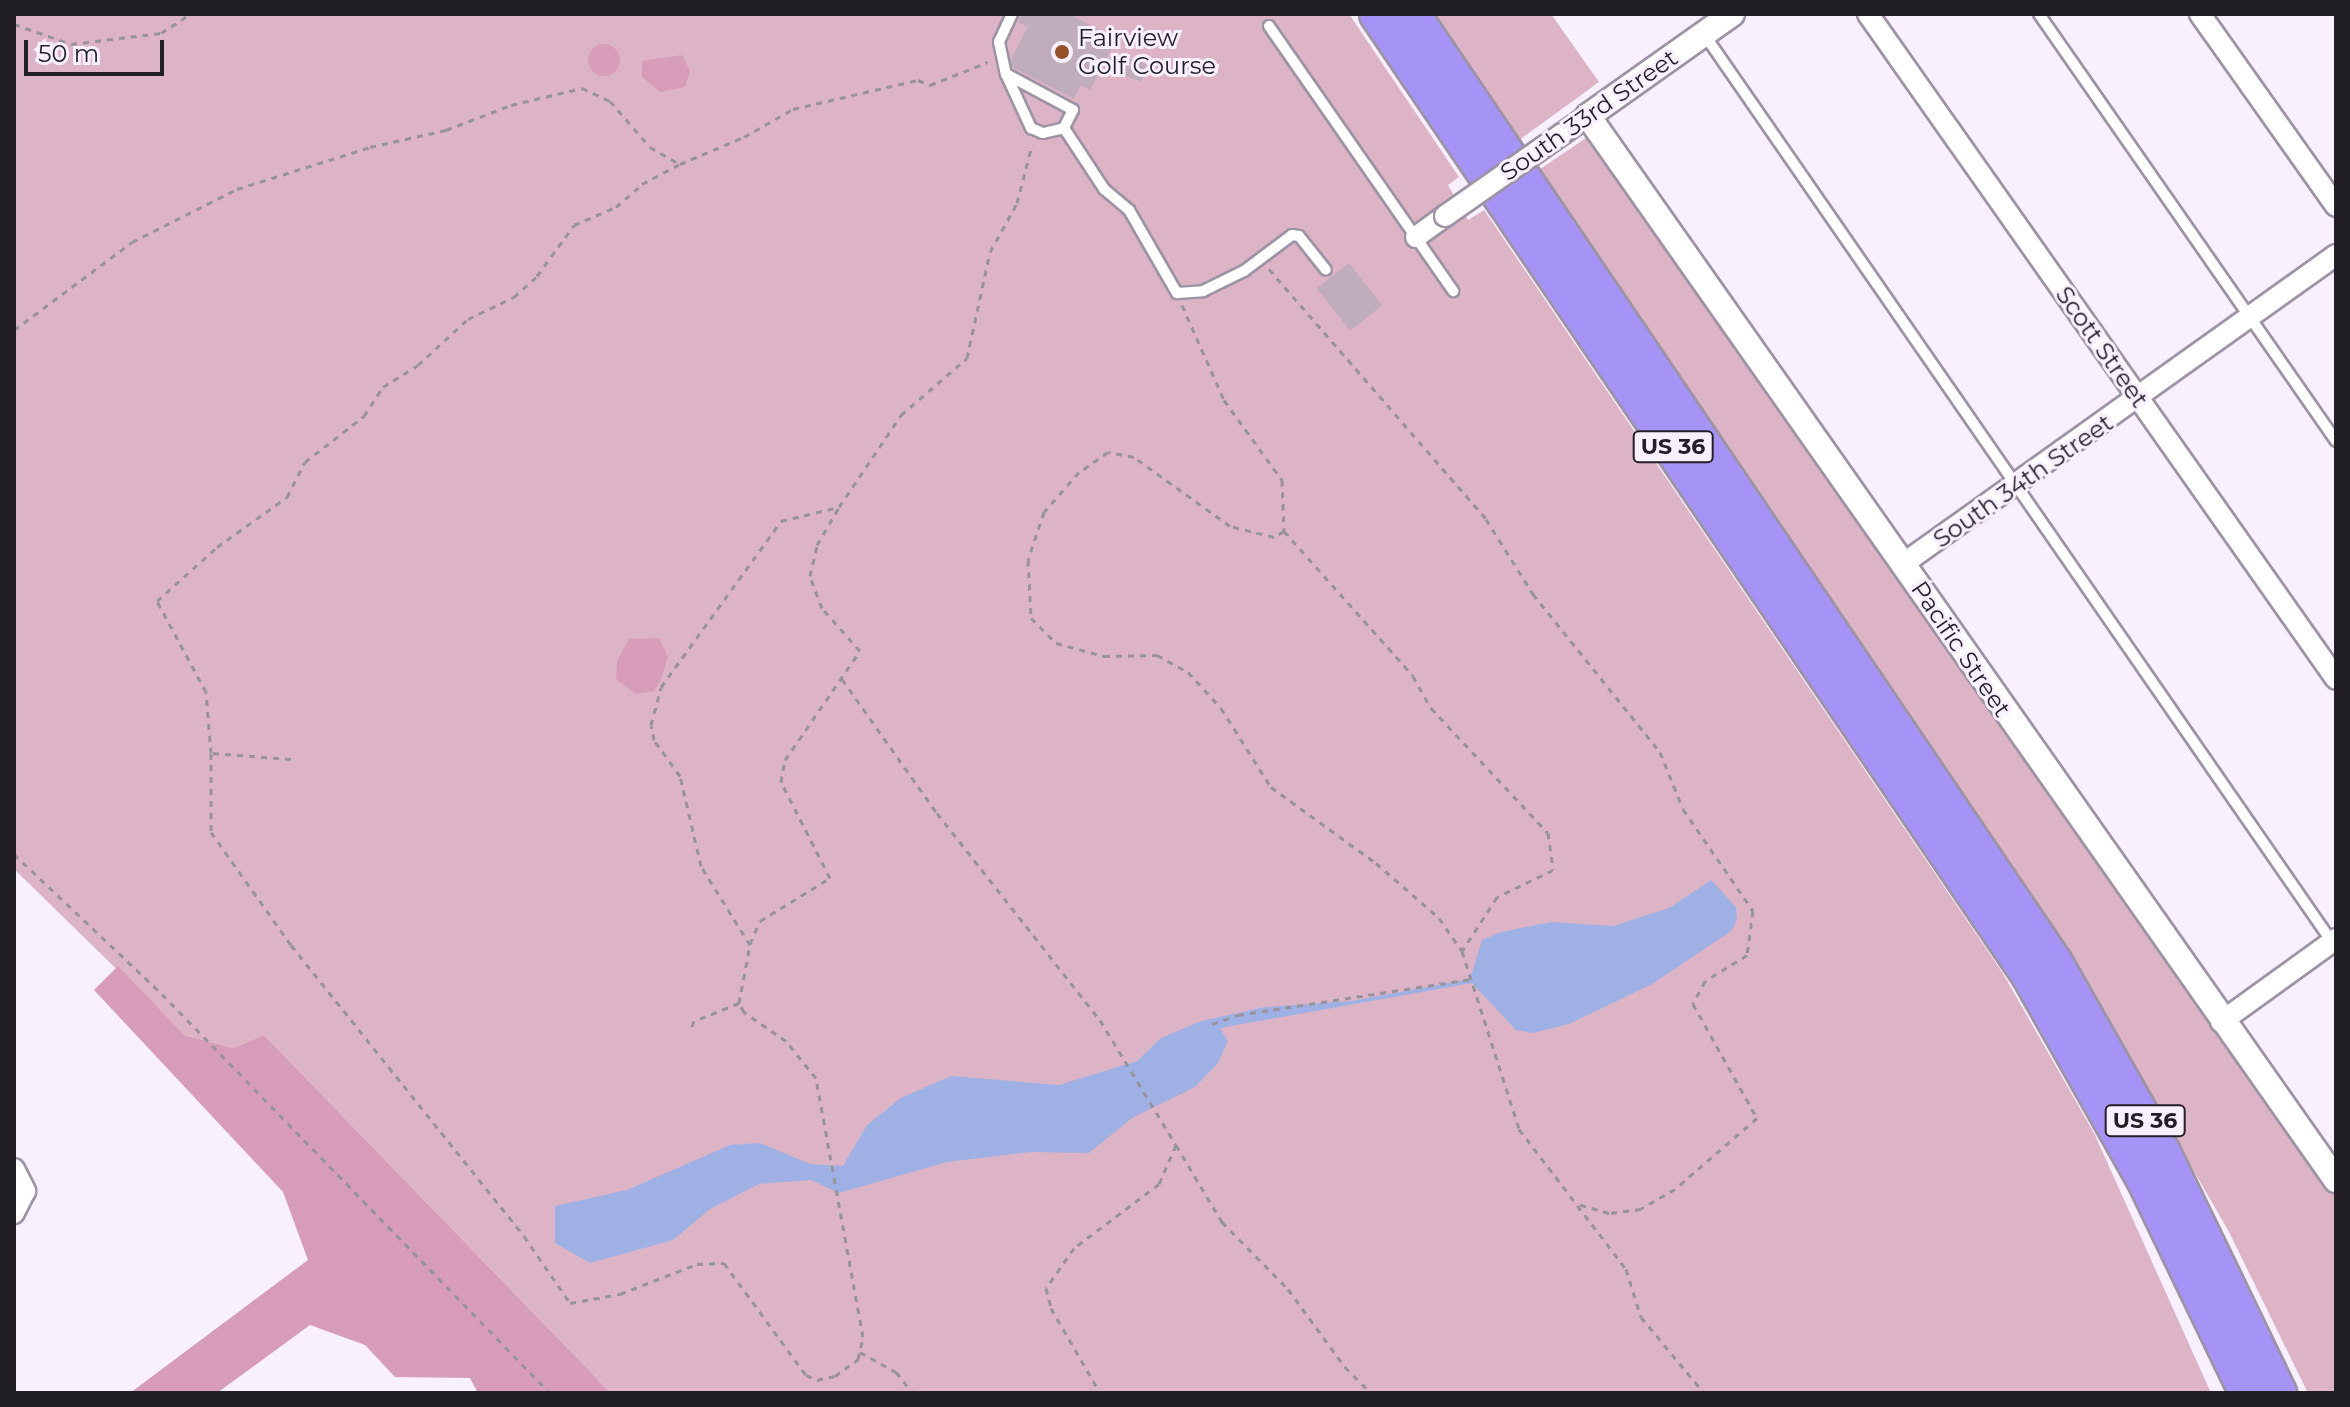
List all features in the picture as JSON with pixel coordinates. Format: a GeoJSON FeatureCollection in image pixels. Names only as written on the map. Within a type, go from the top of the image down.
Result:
{"type":"FeatureCollection","features":[{"type":"Feature","properties":{"kind":"highway","name":"US 36"},"geometry":{"type":"LineString","coordinates":[[1378,14],[2030,975],[2144,1177],[2248,1393]]}},
{"type":"Feature","properties":{"kind":"highway","name":"US 36"},"geometry":{"type":"LineString","coordinates":[[1411,14],[2054,963],[2162,1153],[2278,1393]]}},
{"type":"Feature","properties":{"kind":"street","name":"South 33rd Street"},"geometry":{"type":"LineString","coordinates":[[1416,237],[1732,14]]}},
{"type":"Feature","properties":{"kind":"street","name":"Scott Street"},"geometry":{"type":"LineString","coordinates":[[1868,14],[2336,679]]}},
{"type":"Feature","properties":{"kind":"street"},"geometry":{"type":"LineString","coordinates":[[2200,14],[2336,206]]}},
{"type":"Feature","properties":{"kind":"street","name":"Pacific Street"},"geometry":{"type":"LineString","coordinates":[[1588,116],[2221,1022],[2336,1180]]}},
{"type":"Feature","properties":{"kind":"street","name":"South 34th Street"},"geometry":{"type":"LineString","coordinates":[[1903,564],[2140,400],[2336,255]]}},
{"type":"Feature","properties":{"kind":"street"},"geometry":{"type":"LineString","coordinates":[[2221,1022],[2335,942]]}},
{"type":"Feature","properties":{"kind":"street"},"geometry":{"type":"LineString","coordinates":[[14,1169],[25,1191],[14,1213]]}},
{"type":"Feature","properties":{"kind":"lane"},"geometry":{"type":"LineString","coordinates":[[1012,14],[999,42],[1000,57],[1024,119],[1036,130],[1064,128]]}},
{"type":"Feature","properties":{"kind":"lane"},"geometry":{"type":"LineString","coordinates":[[2039,14],[2336,441]]}},
{"type":"Feature","properties":{"kind":"lane"},"geometry":{"type":"LineString","coordinates":[[1269,26],[1453,291]]}},
{"type":"Feature","properties":{"kind":"lane"},"geometry":{"type":"LineString","coordinates":[[1704,34],[2335,942]]}},
{"type":"Feature","properties":{"kind":"lane"},"geometry":{"type":"LineString","coordinates":[[1006,74],[1073,110],[1064,128]]}},
{"type":"Feature","properties":{"kind":"lane"},"geometry":{"type":"LineString","coordinates":[[1064,128],[1104,189],[1129,210],[1177,293],[1203,291],[1262,260],[1292,235],[1299,236],[1326,270]]}},
{"type":"Feature","properties":{"kind":"path"},"geometry":{"type":"LineString","coordinates":[[14,24],[71,44],[161,33],[190,14]]}},
{"type":"Feature","properties":{"kind":"path"},"geometry":{"type":"LineString","coordinates":[[739,1003],[810,1069],[832,1144],[863,1337],[858,1359],[835,1376],[817,1380],[806,1375],[724,1263],[697,1264],[620,1294],[570,1303],[524,1236],[291,945],[211,832],[211,753],[206,692],[157,601],[217,547],[287,497],[305,462],[355,424],[383,387],[418,365],[468,319],[514,297],[537,276],[574,225],[616,207],[642,184],[744,137],[793,109],[918,80],[930,85],[1000,57]]}},
{"type":"Feature","properties":{"kind":"path"},"geometry":{"type":"LineString","coordinates":[[14,330],[132,242],[237,189],[370,147],[446,130],[511,105],[582,88],[610,101],[650,147],[680,164]]}},
{"type":"Feature","properties":{"kind":"path"},"geometry":{"type":"LineString","coordinates":[[739,1003],[750,945],[760,921],[830,878],[781,782],[785,760],[860,651],[822,608],[810,576],[817,545],[901,415],[967,358],[990,252],[1017,203],[1036,130]]}},
{"type":"Feature","properties":{"kind":"path"},"geometry":{"type":"LineString","coordinates":[[1262,260],[1486,519],[1533,594],[1660,752],[1683,809],[1753,911],[1747,955],[1705,981],[1693,1004],[1757,1118],[1675,1189],[1641,1209],[1609,1213],[1577,1203]]}},
{"type":"Feature","properties":{"kind":"path"},"geometry":{"type":"LineString","coordinates":[[1177,293],[1224,400],[1282,480],[1284,531],[1413,676],[1431,708],[1548,833],[1553,870],[1497,897],[1462,951]]}},
{"type":"Feature","properties":{"kind":"path"},"geometry":{"type":"LineString","coordinates":[[1284,531],[1274,537],[1230,526],[1134,457],[1108,452],[1079,472],[1044,512],[1028,560],[1031,618],[1056,643],[1104,656],[1157,655],[1188,672],[1221,708],[1271,787],[1376,863],[1439,918],[1462,951],[1519,1129],[1626,1269],[1641,1317],[1704,1393]]}},
{"type":"Feature","properties":{"kind":"path"},"geometry":{"type":"LineString","coordinates":[[750,945],[701,866],[680,776],[654,740],[651,725],[661,687],[781,521],[839,507]]}},
{"type":"Feature","properties":{"kind":"path"},"geometry":{"type":"LineString","coordinates":[[842,679],[937,813],[1100,1020],[1222,1222],[1288,1289],[1345,1367],[1371,1393]]}},
{"type":"Feature","properties":{"kind":"path"},"geometry":{"type":"LineString","coordinates":[[211,753],[291,759]]}},
{"type":"Feature","properties":{"kind":"path"},"geometry":{"type":"LineString","coordinates":[[14,854],[162,994],[550,1393]]}},
{"type":"Feature","properties":{"kind":"path"},"geometry":{"type":"LineString","coordinates":[[1212,1024],[1238,1015],[1471,979]]}},
{"type":"Feature","properties":{"kind":"path"},"geometry":{"type":"LineString","coordinates":[[690,1031],[694,1021],[739,1003]]}},
{"type":"Feature","properties":{"kind":"path"},"geometry":{"type":"LineString","coordinates":[[1100,1393],[1051,1308],[1046,1288],[1074,1248],[1159,1184],[1176,1145]]}},
{"type":"Feature","properties":{"kind":"path"},"geometry":{"type":"LineString","coordinates":[[860,1352],[896,1372],[913,1393]]}},
{"type":"Feature","properties":{"kind":"shaded area","name":"Fairview Golf Course"},"geometry":{"type":"Polygon","coordinates":[[[14,14],[1349,14],[1459,177],[1448,185],[1468,220],[1484,210],[2002,972],[2094,1133],[2211,1393],[611,1393],[264,1035],[233,1048],[184,1035],[14,869],[14,14]]]}},
{"type":"Feature","properties":{"kind":"shaded area"},"geometry":{"type":"Polygon","coordinates":[[[1435,14],[1551,14],[1599,82],[1519,140],[1435,14]]]}},
{"type":"Feature","properties":{"kind":"shaded area"},"geometry":{"type":"Polygon","coordinates":[[[604,44],[615,49],[620,60],[615,71],[604,76],[593,71],[588,60],[593,49],[604,44]]]}},
{"type":"Feature","properties":{"kind":"shaded area"},"geometry":{"type":"Polygon","coordinates":[[[682,55],[690,71],[685,87],[660,92],[642,77],[642,61],[682,55]]]}},
{"type":"Feature","properties":{"kind":"shaded area"},"geometry":{"type":"Polygon","coordinates":[[[1586,138],[1595,142],[2336,1197],[2336,1393],[2308,1393],[2229,1232],[2050,921],[1537,171],[1586,138]]]}},
{"type":"Feature","properties":{"kind":"shaded area"},"geometry":{"type":"Polygon","coordinates":[[[659,638],[668,657],[661,679],[654,691],[635,694],[616,679],[617,661],[629,639],[659,638]]]}},
{"type":"Feature","properties":{"kind":"shaded area"},"geometry":{"type":"Polygon","coordinates":[[[118,966],[184,1035],[233,1048],[264,1035],[611,1393],[478,1393],[470,1378],[395,1377],[365,1345],[310,1325],[217,1393],[130,1393],[308,1260],[283,1192],[94,990],[118,966]]]}},
{"type":"Feature","properties":{"kind":"water"},"geometry":{"type":"Polygon","coordinates":[[[1711,880],[1736,907],[1737,920],[1731,931],[1652,984],[1569,1024],[1533,1033],[1516,1030],[1472,983],[1220,1028],[1228,1041],[1218,1063],[1195,1087],[1132,1118],[1089,1153],[1030,1152],[947,1162],[839,1193],[811,1180],[759,1184],[710,1209],[673,1240],[590,1263],[555,1243],[555,1206],[627,1190],[730,1145],[760,1143],[810,1164],[843,1166],[867,1125],[901,1098],[951,1076],[1059,1085],[1137,1061],[1161,1038],[1201,1021],[1265,1007],[1351,1001],[1470,979],[1482,940],[1501,932],[1551,922],[1613,926],[1669,908],[1711,880]]]}},
{"type":"Feature","properties":{"kind":"building","name":"Fairview Golf Course"},"geometry":{"type":"Polygon","coordinates":[[[1022,14],[1069,14],[1117,39],[1090,90],[1081,85],[1074,99],[1008,65],[1028,27],[1018,22],[1022,14]]]}},
{"type":"Feature","properties":{"kind":"building"},"geometry":{"type":"Polygon","coordinates":[[[1117,55],[1147,64],[1141,81],[1112,72],[1117,55]]]}},
{"type":"Feature","properties":{"kind":"building"},"geometry":{"type":"Polygon","coordinates":[[[1349,263],[1382,306],[1350,331],[1317,288],[1349,263]]]}},
{"type":"Feature","properties":{"kind":"place","name":"Fairview Golf Course"},"geometry":{"type":"Point","coordinates":[1062,52]}}]}
